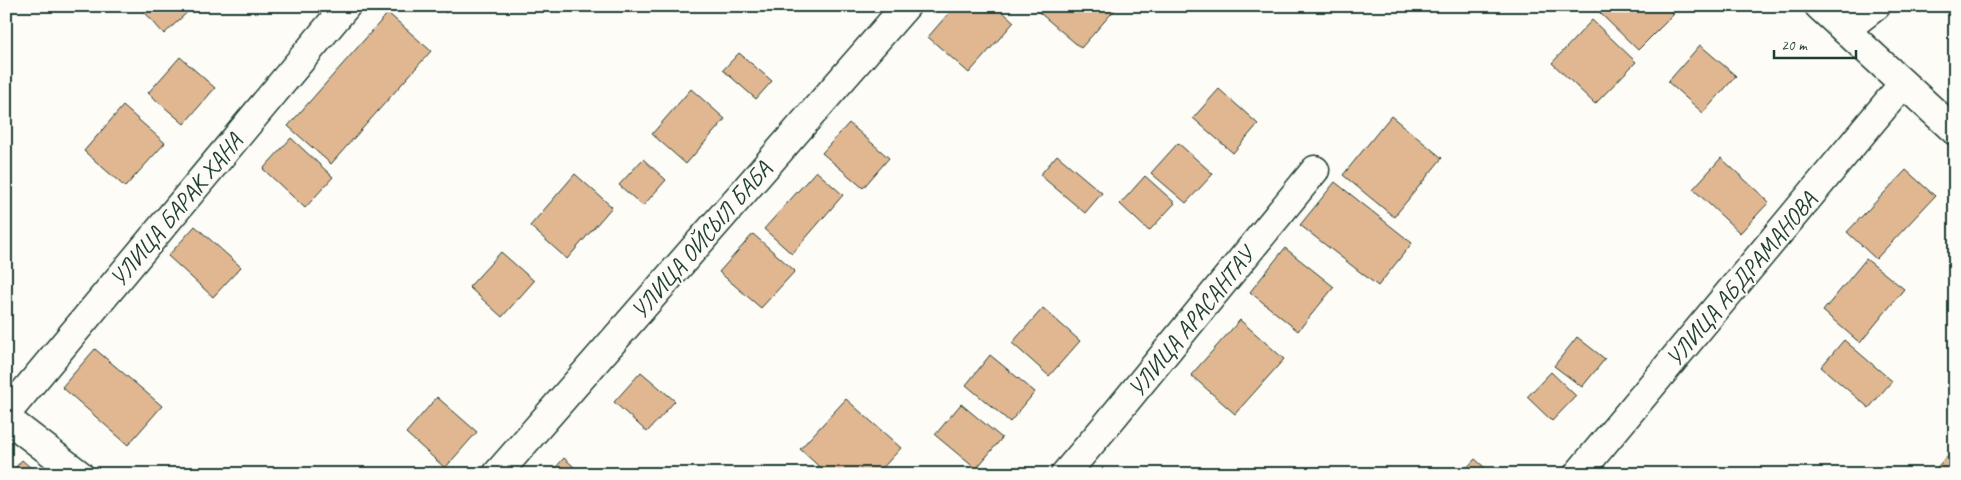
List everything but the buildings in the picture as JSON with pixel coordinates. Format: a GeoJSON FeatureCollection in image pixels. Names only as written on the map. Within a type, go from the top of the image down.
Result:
{"type":"FeatureCollection","features":[{"type":"Feature","properties":{"kind":"street","name":"УЛИЦА БАРАК ХАНА"},"geometry":{"type":"LineString","coordinates":[[6,416],[346,6]]}},
{"type":"Feature","properties":{"kind":"street","name":"УЛИЦА ОЙСЫЛ БАБА"},"geometry":{"type":"LineString","coordinates":[[497,474],[906,6]]}},
{"type":"Feature","properties":{"kind":"street"},"geometry":{"type":"LineString","coordinates":[[1820,6],[1955,130]]}},
{"type":"Feature","properties":{"kind":"street"},"geometry":{"type":"LineString","coordinates":[[1845,30],[1876,6]]}},
{"type":"Feature","properties":{"kind":"street","name":"УЛИЦА АБДРАМАНОВА"},"geometry":{"type":"LineString","coordinates":[[1578,474],[1903,84]]}},
{"type":"Feature","properties":{"kind":"street","name":"УЛИЦА АРАСАНТАУ"},"geometry":{"type":"LineString","coordinates":[[1065,474],[1315,170]]}},
{"type":"Feature","properties":{"kind":"street"},"geometry":{"type":"LineString","coordinates":[[6,416],[79,474]]}}]}
